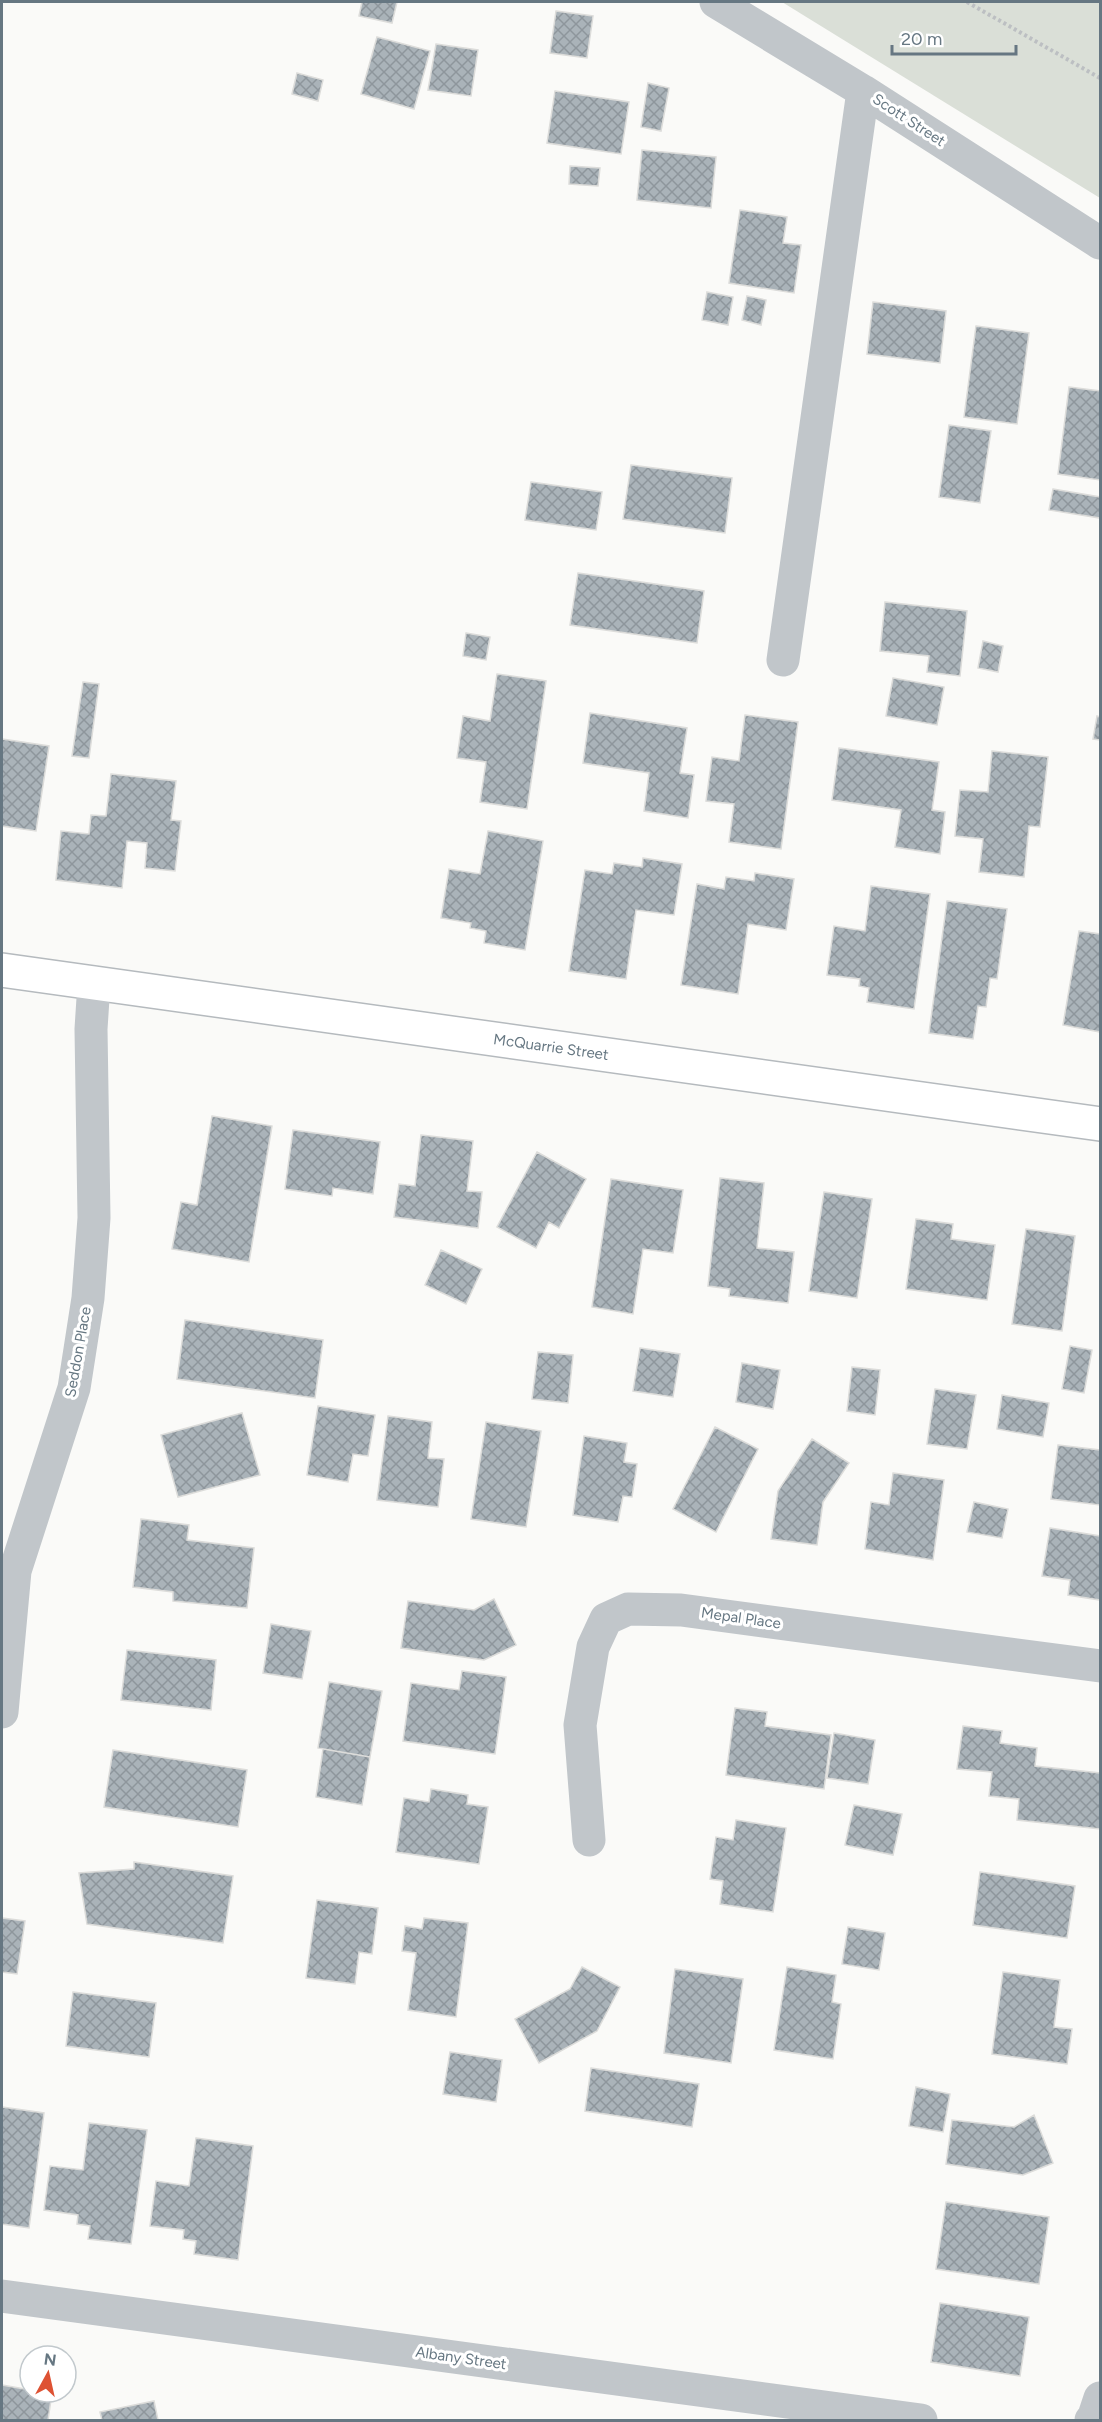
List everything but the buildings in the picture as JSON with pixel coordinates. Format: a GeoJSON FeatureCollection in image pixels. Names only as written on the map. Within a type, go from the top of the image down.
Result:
{"type":"FeatureCollection","features":[{"type":"Feature","properties":{"kind":"main road","name":"McQuarrie Street"},"geometry":{"type":"LineString","coordinates":[[2,970],[1101,1125]]}},
{"type":"Feature","properties":{"kind":"street","name":"Scott Street"},"geometry":{"type":"LineString","coordinates":[[716,2],[863,91],[1101,243]]}},
{"type":"Feature","properties":{"kind":"street"},"geometry":{"type":"LineString","coordinates":[[783,660],[863,91]]}},
{"type":"Feature","properties":{"kind":"street","name":"Seddon Place"},"geometry":{"type":"LineString","coordinates":[[2,1712],[15,1571],[74,1388],[88,1298],[94,1218],[91,1029],[94,983]]}},
{"type":"Feature","properties":{"kind":"street","name":"Mepal Place"},"geometry":{"type":"LineString","coordinates":[[589,1840],[580,1725],[591,1658],[593,1647],[606,1619],[628,1610],[681,1610],[1101,1666]]}},
{"type":"Feature","properties":{"kind":"street","name":"Albany Street"},"geometry":{"type":"LineString","coordinates":[[2,2296],[921,2421]]}},
{"type":"Feature","properties":{"kind":"path"},"geometry":{"type":"LineString","coordinates":[[967,2],[1101,78]]}},
{"type":"Feature","properties":{"kind":"shaded area"},"geometry":{"type":"Polygon","coordinates":[[[782,2],[1100,2],[1100,198],[782,2]]]}}]}
